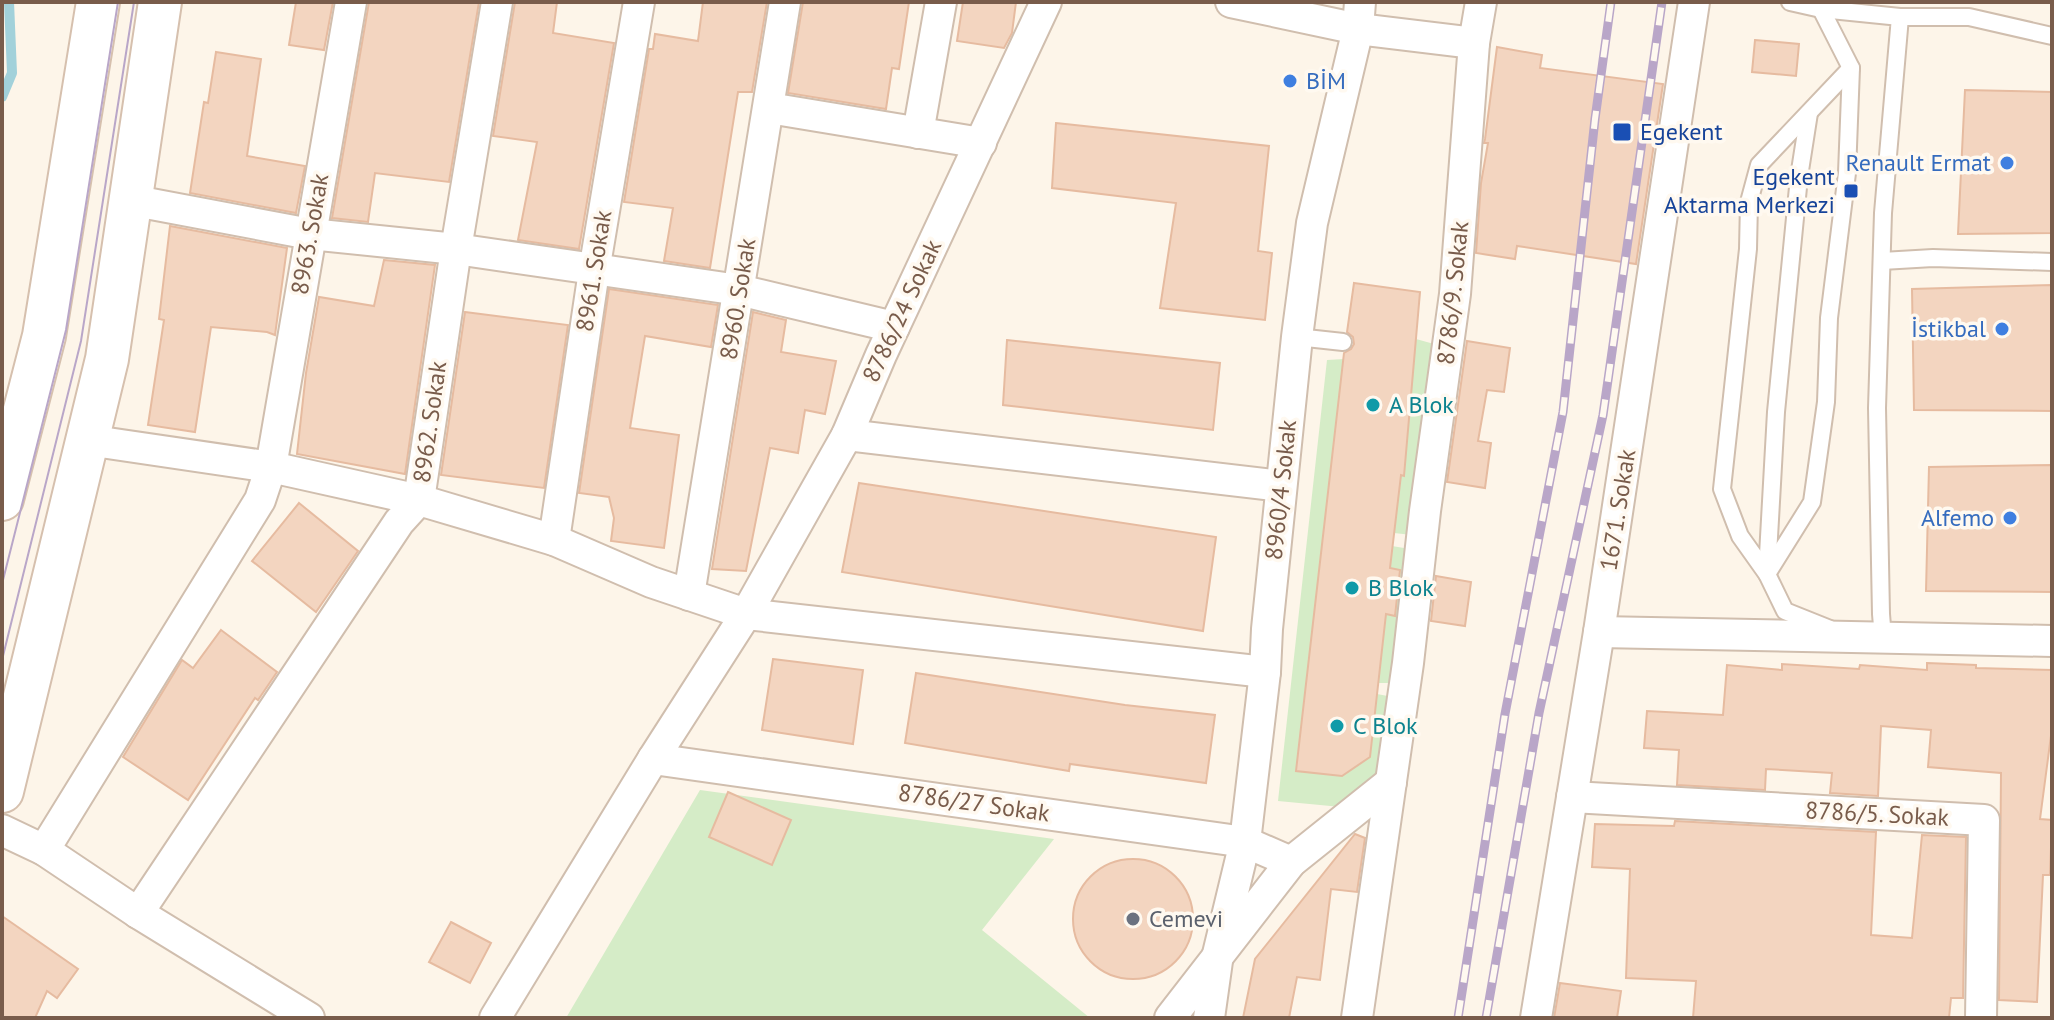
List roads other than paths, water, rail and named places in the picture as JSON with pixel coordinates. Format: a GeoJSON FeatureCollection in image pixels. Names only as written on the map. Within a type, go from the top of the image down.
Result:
{"type":"FeatureCollection","features":[{"type":"Feature","properties":{"kind":"street"},"geometry":{"type":"LineString","coordinates":[[2,499],[44,336],[98,2]]}},
{"type":"Feature","properties":{"kind":"street"},"geometry":{"type":"LineString","coordinates":[[2,791],[107,359],[160,2]]}},
{"type":"Feature","properties":{"kind":"street","name":"8963. Sokak"},"geometry":{"type":"LineString","coordinates":[[44,850],[260,500],[271,467],[351,2]]}},
{"type":"Feature","properties":{"kind":"street","name":"8962. Sokak"},"geometry":{"type":"LineString","coordinates":[[497,2],[419,500],[554,540],[651,582],[746,614],[1265,672]]}},
{"type":"Feature","properties":{"kind":"street","name":"8961. Sokak"},"geometry":{"type":"LineString","coordinates":[[554,540],[594,271],[639,2]]}},
{"type":"Feature","properties":{"kind":"street","name":"8960. Sokak"},"geometry":{"type":"LineString","coordinates":[[689,595],[785,2]]}},
{"type":"Feature","properties":{"kind":"street"},"geometry":{"type":"LineString","coordinates":[[918,133],[941,2]]}},
{"type":"Feature","properties":{"kind":"street","name":"8786/24 Sokak"},"geometry":{"type":"LineString","coordinates":[[746,614],[847,435],[1046,2]]}},
{"type":"Feature","properties":{"kind":"street"},"geometry":{"type":"LineString","coordinates":[[1231,2],[1359,15],[1474,43]]}},
{"type":"Feature","properties":{"kind":"street","name":"8786/9. Sokak"},"geometry":{"type":"LineString","coordinates":[[1357,1018],[1455,294],[1474,43],[1481,2]]}},
{"type":"Feature","properties":{"kind":"street","name":"1671. Sokak"},"geometry":{"type":"LineString","coordinates":[[1536,1018],[1599,632],[1694,2]]}},
{"type":"Feature","properties":{"kind":"street","name":"8960/4 Sokak"},"geometry":{"type":"LineString","coordinates":[[1209,1018],[1218,954],[1245,842],[1265,672],[1297,337],[1312,223],[1359,15]]}},
{"type":"Feature","properties":{"kind":"street"},"geometry":{"type":"LineString","coordinates":[[769,108],[981,143]]}},
{"type":"Feature","properties":{"kind":"street"},"geometry":{"type":"LineString","coordinates":[[130,200],[310,234],[456,249],[739,290],[894,327]]}},
{"type":"Feature","properties":{"kind":"street"},"geometry":{"type":"LineString","coordinates":[[847,435],[1281,486]]}},
{"type":"Feature","properties":{"kind":"street"},"geometry":{"type":"LineString","coordinates":[[87,440],[271,467],[419,500],[399,522],[138,913]]}},
{"type":"Feature","properties":{"kind":"street"},"geometry":{"type":"LineString","coordinates":[[495,1018],[653,759],[746,614]]}},
{"type":"Feature","properties":{"kind":"street"},"geometry":{"type":"LineString","coordinates":[[1599,632],[2052,641]]}},
{"type":"Feature","properties":{"kind":"street","name":"8786/27 Sokak"},"geometry":{"type":"LineString","coordinates":[[653,759],[1245,842],[1291,862]]}},
{"type":"Feature","properties":{"kind":"street"},"geometry":{"type":"LineString","coordinates":[[1170,1018],[1291,862],[1391,782]]}},
{"type":"Feature","properties":{"kind":"street","name":"8786/5. Sokak"},"geometry":{"type":"LineString","coordinates":[[1572,797],[1984,820],[1981,1018]]}},
{"type":"Feature","properties":{"kind":"street"},"geometry":{"type":"LineString","coordinates":[[2,830],[44,850],[138,913],[309,1018]]}},
{"type":"Feature","properties":{"kind":"lane"},"geometry":{"type":"LineString","coordinates":[[1790,2],[1821,9],[1900,17],[1969,17],[2052,36]]}},
{"type":"Feature","properties":{"kind":"lane"},"geometry":{"type":"LineString","coordinates":[[1767,574],[1812,502],[1826,402],[1829,318],[1847,173],[1851,68],[1821,9]]}},
{"type":"Feature","properties":{"kind":"lane"},"geometry":{"type":"LineString","coordinates":[[1883,638],[1877,408],[1883,213],[1900,17]]}},
{"type":"Feature","properties":{"kind":"lane"},"geometry":{"type":"LineString","coordinates":[[1846,636],[1785,611],[1767,574],[1740,536],[1722,489],[1748,249],[1749,202],[1759,165],[1851,68]]}},
{"type":"Feature","properties":{"kind":"lane"},"geometry":{"type":"LineString","coordinates":[[1767,574],[1776,412],[1799,177],[1809,113]]}},
{"type":"Feature","properties":{"kind":"lane"},"geometry":{"type":"LineString","coordinates":[[1882,261],[1933,258],[2052,262]]}},
{"type":"Feature","properties":{"kind":"lane"},"geometry":{"type":"LineString","coordinates":[[1297,337],[1343,342]]}},
{"type":"Feature","properties":{"kind":"waterway"},"geometry":{"type":"LineString","coordinates":[[2,97],[12,73],[9,2]]}},
{"type":"Feature","properties":{"kind":"tram line"},"geometry":{"type":"LineString","coordinates":[[2,584],[66,330],[118,2]]}},
{"type":"Feature","properties":{"kind":"tram line"},"geometry":{"type":"LineString","coordinates":[[2,660],[81,341],[134,2]]}},
{"type":"Feature","properties":{"kind":"railway"},"geometry":{"type":"LineString","coordinates":[[1458,1018],[1505,714],[1563,412],[1611,2]]}},
{"type":"Feature","properties":{"kind":"railway"},"geometry":{"type":"LineString","coordinates":[[1486,1018],[1539,713],[1603,415],[1662,2]]}},
{"type":"Feature","properties":{"kind":"place","name":"BİM"},"geometry":{"type":"Point","coordinates":[1290,81]}},
{"type":"Feature","properties":{"kind":"place","name":"Egekent"},"geometry":{"type":"Point","coordinates":[1622,132]}},
{"type":"Feature","properties":{"kind":"place","name":"Renault Ermat"},"geometry":{"type":"Point","coordinates":[2007,163]}},
{"type":"Feature","properties":{"kind":"place","name":"Egekent Aktarma Merkezi"},"geometry":{"type":"Point","coordinates":[1851,191]}},
{"type":"Feature","properties":{"kind":"place","name":"İstikbal"},"geometry":{"type":"Point","coordinates":[2002,329]}},
{"type":"Feature","properties":{"kind":"place","name":"A Blok"},"geometry":{"type":"Point","coordinates":[1373,405]}},
{"type":"Feature","properties":{"kind":"place","name":"Alfemo"},"geometry":{"type":"Point","coordinates":[2010,518]}},
{"type":"Feature","properties":{"kind":"place","name":"B Blok"},"geometry":{"type":"Point","coordinates":[1352,588]}},
{"type":"Feature","properties":{"kind":"place","name":"C Blok"},"geometry":{"type":"Point","coordinates":[1337,726]}},
{"type":"Feature","properties":{"kind":"place","name":"Cemevi"},"geometry":{"type":"Point","coordinates":[1133,919]}}]}
